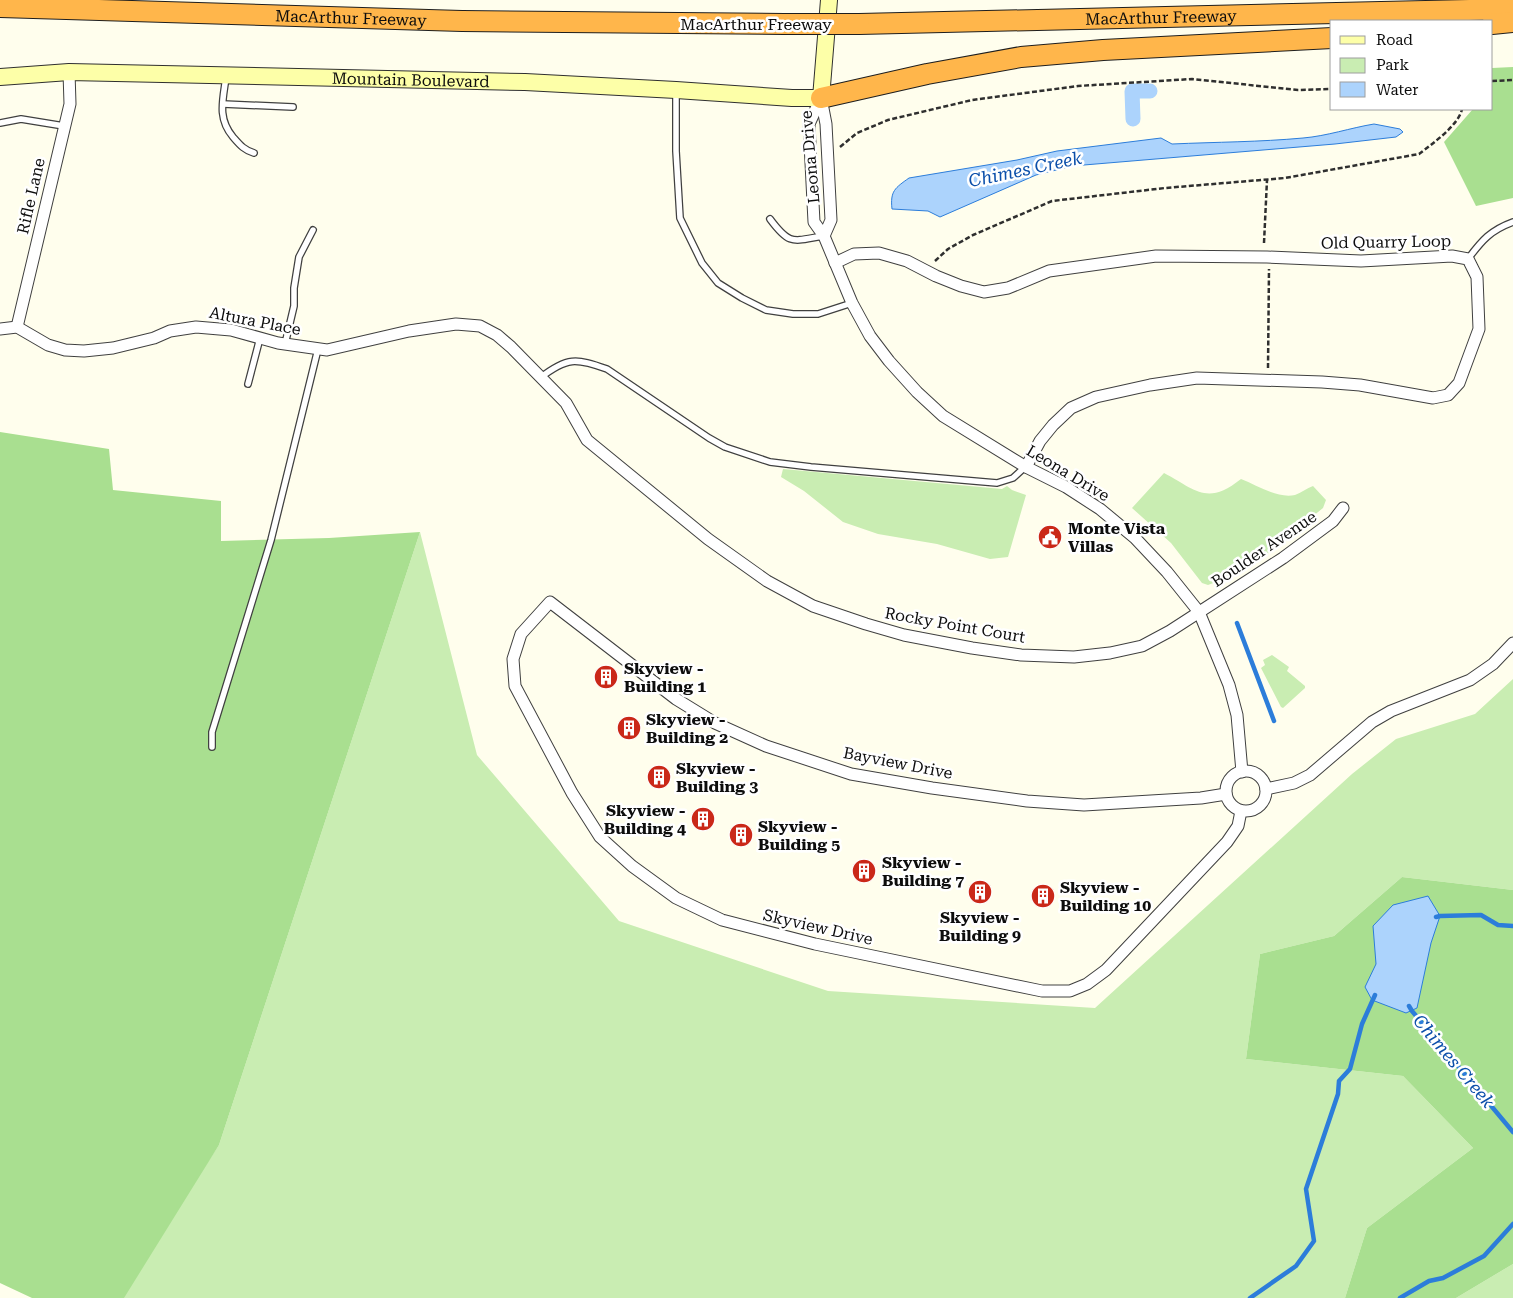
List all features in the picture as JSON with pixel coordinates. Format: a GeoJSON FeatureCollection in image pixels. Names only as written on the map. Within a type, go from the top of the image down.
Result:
{"type":"FeatureCollection","features":[{"type":"Feature","properties":{"kind":"highway","name":"MacArthur Freeway"},"geometry":{"type":"LineString","coordinates":[[0,7],[472,21],[784,24],[859,24],[1513,9]]}},
{"type":"Feature","properties":{"kind":"highway"},"geometry":{"type":"LineString","coordinates":[[1493,24],[1513,22]]}},
{"type":"Feature","properties":{"kind":"highway"},"geometry":{"type":"LineString","coordinates":[[821,98],[927,74],[1030,56],[1103,50],[1330,38]]}},
{"type":"Feature","properties":{"kind":"main road"},"geometry":{"type":"LineString","coordinates":[[821,98],[829,0]]}},
{"type":"Feature","properties":{"kind":"main road","name":"Mountain Boulevard"},"geometry":{"type":"LineString","coordinates":[[0,77],[69,72],[526,82],[792,98],[821,98]]}},
{"type":"Feature","properties":{"kind":"street","name":"Rifle Lane"},"geometry":{"type":"LineString","coordinates":[[18,327],[70,104],[69,72]]}},
{"type":"Feature","properties":{"kind":"street","name":"Leona Drive"},"geometry":{"type":"LineString","coordinates":[[821,98],[826,124],[831,220],[824,236]]}},
{"type":"Feature","properties":{"kind":"street","name":"Leona Drive"},"geometry":{"type":"LineString","coordinates":[[821,98],[809,124],[808,133],[814,222],[824,236],[852,303],[870,336],[889,361],[917,392],[943,416],[1026,467],[1066,487],[1100,509],[1135,538],[1167,572],[1199,612],[1229,685],[1236,715],[1242,772]]}},
{"type":"Feature","properties":{"kind":"street","name":"Old Quarry Loop"},"geometry":{"type":"LineString","coordinates":[[835,263],[854,254],[879,253],[907,261],[961,286],[984,292],[1008,288],[1048,271],[1156,256],[1267,257],[1361,261],[1452,256],[1468,259],[1477,278],[1479,329],[1459,383],[1448,395],[1433,398],[1360,385],[1268,380],[1197,378],[1150,385],[1096,397],[1071,408],[1040,441],[1026,467]]}},
{"type":"Feature","properties":{"kind":"street","name":"Altura Place"},"geometry":{"type":"LineString","coordinates":[[18,327],[48,345],[65,350],[84,351],[113,348],[154,338],[170,331],[196,327],[232,330],[284,344],[327,350],[456,324],[480,326]]}},
{"type":"Feature","properties":{"kind":"street","name":"Rocky Point Court"},"geometry":{"type":"LineString","coordinates":[[480,326],[497,335],[511,347],[566,403],[587,440],[708,539],[767,581],[814,606],[904,635],[1021,655],[1074,657],[1110,653],[1142,646],[1199,612]]}},
{"type":"Feature","properties":{"kind":"street"},"geometry":{"type":"LineString","coordinates":[[0,329],[18,327]]}},
{"type":"Feature","properties":{"kind":"street","name":"Boulder Avenue"},"geometry":{"type":"LineString","coordinates":[[1199,612],[1283,558],[1333,522],[1343,508]]}},
{"type":"Feature","properties":{"kind":"street","name":"Bayview Drive"},"geometry":{"type":"LineString","coordinates":[[550,602],[676,699],[715,723],[766,746],[851,774],[1027,801],[1084,805],[1201,798],[1226,794]]}},
{"type":"Feature","properties":{"kind":"street","name":"Skyview Drive"},"geometry":{"type":"LineString","coordinates":[[550,602],[521,634],[513,659],[515,686],[572,793],[600,837],[632,866],[676,898],[722,920],[815,944],[1042,991],[1070,991],[1087,984],[1106,970],[1214,857],[1228,842],[1238,826],[1241,811]]}},
{"type":"Feature","properties":{"kind":"street"},"geometry":{"type":"LineString","coordinates":[[1266,789],[1294,783],[1310,775],[1372,722],[1391,711],[1470,680],[1492,664],[1513,643]]}},
{"type":"Feature","properties":{"kind":"street"},"geometry":{"type":"LineString","coordinates":[[1242,772],[1256,774],[1263,780],[1266,789],[1265,798],[1258,808],[1249,811],[1241,811],[1229,803],[1226,794],[1231,778],[1242,772]]}},
{"type":"Feature","properties":{"kind":"lane"},"geometry":{"type":"LineString","coordinates":[[226,75],[222,112],[224,124],[244,150],[254,154]]}},
{"type":"Feature","properties":{"kind":"lane"},"geometry":{"type":"LineString","coordinates":[[676,90],[676,151],[680,218],[702,263],[718,283],[766,310],[793,314],[818,314],[852,303]]}},
{"type":"Feature","properties":{"kind":"lane"},"geometry":{"type":"LineString","coordinates":[[223,104],[293,106]]}},
{"type":"Feature","properties":{"kind":"lane"},"geometry":{"type":"LineString","coordinates":[[0,123],[21,120],[64,126]]}},
{"type":"Feature","properties":{"kind":"lane"},"geometry":{"type":"LineString","coordinates":[[770,219],[786,238],[796,240],[824,236]]}},
{"type":"Feature","properties":{"kind":"lane"},"geometry":{"type":"LineString","coordinates":[[1468,259],[1482,240],[1502,226],[1513,222]]}},
{"type":"Feature","properties":{"kind":"lane"},"geometry":{"type":"LineString","coordinates":[[284,344],[294,306],[294,288],[299,257],[313,230]]}},
{"type":"Feature","properties":{"kind":"lane"},"geometry":{"type":"LineString","coordinates":[[248,384],[260,338]]}},
{"type":"Feature","properties":{"kind":"lane"},"geometry":{"type":"LineString","coordinates":[[212,747],[212,732],[271,540],[318,349]]}},
{"type":"Feature","properties":{"kind":"lane"},"geometry":{"type":"LineString","coordinates":[[540,378],[555,366],[568,361],[591,363],[608,369],[709,438],[770,462],[997,483],[1013,478],[1026,467]]}},
{"type":"Feature","properties":{"kind":"path"},"geometry":{"type":"LineString","coordinates":[[850,140],[857,133],[888,120],[972,100],[1078,86],[1192,79],[1298,90],[1330,89]]}},
{"type":"Feature","properties":{"kind":"path"},"geometry":{"type":"LineString","coordinates":[[1493,81],[1513,80]]}},
{"type":"Feature","properties":{"kind":"path"},"geometry":{"type":"LineString","coordinates":[[924,270],[948,249],[973,235],[1052,201],[1165,188],[1267,180],[1419,154],[1454,123],[1462,110]]}},
{"type":"Feature","properties":{"kind":"path"},"geometry":{"type":"LineString","coordinates":[[1264,243],[1267,180]]}},
{"type":"Feature","properties":{"kind":"path"},"geometry":{"type":"LineString","coordinates":[[1268,380],[1270,267]]}},
{"type":"Feature","properties":{"kind":"green space"},"geometry":{"type":"Polygon","coordinates":[[[1513,67],[1513,198],[1476,206],[1444,142],[1472,110],[1493,110],[1493,68],[1513,67]]]}},
{"type":"Feature","properties":{"kind":"green space"},"geometry":{"type":"Polygon","coordinates":[[[0,432],[109,449],[113,490],[221,501],[221,541],[329,538],[420,532],[219,1145],[124,1298],[32,1298],[0,1283],[0,432]]]}},
{"type":"Feature","properties":{"kind":"green space"},"geometry":{"type":"Polygon","coordinates":[[[783,469],[1002,489],[1007,486],[1026,495],[1008,557],[990,559],[937,544],[878,534],[843,522],[804,491],[781,477],[783,469]]]}},
{"type":"Feature","properties":{"kind":"green space"},"geometry":{"type":"Polygon","coordinates":[[[1164,473],[1202,492],[1219,492],[1241,479],[1267,491],[1288,496],[1295,495],[1313,486],[1326,500],[1323,508],[1308,520],[1310,523],[1278,547],[1218,585],[1216,582],[1208,585],[1202,583],[1171,543],[1132,508],[1164,473]]]}},
{"type":"Feature","properties":{"kind":"green space"},"geometry":{"type":"Polygon","coordinates":[[[420,532],[477,755],[619,921],[828,991],[1095,1008],[1352,774],[1396,739],[1475,714],[1513,679],[1513,890],[1402,877],[1334,936],[1260,954],[1246,1059],[1403,1076],[1473,1148],[1367,1228],[1345,1298],[118,1298],[219,1145],[420,532]]]}},
{"type":"Feature","properties":{"kind":"green space"},"geometry":{"type":"Polygon","coordinates":[[[1272,655],[1289,667],[1287,671],[1305,686],[1283,708],[1261,668],[1265,665],[1263,660],[1272,655]]]}},
{"type":"Feature","properties":{"kind":"green space"},"geometry":{"type":"Polygon","coordinates":[[[1402,877],[1513,890],[1513,1264],[1456,1298],[1345,1298],[1367,1228],[1473,1148],[1403,1076],[1246,1059],[1260,954],[1334,936],[1402,877]]]}},
{"type":"Feature","properties":{"kind":"green space"},"geometry":{"type":"Polygon","coordinates":[[[1513,1264],[1513,1298],[1456,1298],[1513,1264]]]}},
{"type":"Feature","properties":{"kind":"water"},"geometry":{"type":"Polygon","coordinates":[[[1374,124],[1400,129],[1403,132],[1396,137],[1335,144],[1072,166],[1036,175],[940,217],[928,211],[892,209],[894,191],[909,178],[1017,160],[1057,151],[1161,138],[1172,144],[1303,138],[1321,136],[1374,124]]]}},
{"type":"Feature","properties":{"kind":"water"},"geometry":{"type":"Polygon","coordinates":[[[1428,896],[1440,916],[1431,943],[1417,1008],[1406,1013],[1372,1000],[1365,987],[1376,964],[1373,926],[1393,905],[1428,896]]]}},
{"type":"Feature","properties":{"kind":"waterway","name":"Chimes Creek"},"geometry":{"type":"LineString","coordinates":[[1133,119],[1132,91],[1150,91]]}},
{"type":"Feature","properties":{"kind":"waterway"},"geometry":{"type":"LineString","coordinates":[[1237,623],[1274,721]]}},
{"type":"Feature","properties":{"kind":"waterway"},"geometry":{"type":"LineString","coordinates":[[1436,917],[1481,915],[1498,925],[1513,926]]}},
{"type":"Feature","properties":{"kind":"waterway"},"geometry":{"type":"LineString","coordinates":[[1250,1298],[1296,1266],[1314,1241],[1306,1189],[1338,1094],[1339,1081],[1350,1069],[1362,1024],[1375,995]]}},
{"type":"Feature","properties":{"kind":"waterway","name":"Chimes Creek"},"geometry":{"type":"LineString","coordinates":[[1409,1006],[1513,1132]]}},
{"type":"Feature","properties":{"kind":"waterway"},"geometry":{"type":"LineString","coordinates":[[1400,1298],[1429,1281],[1443,1278],[1484,1256],[1513,1224]]}},
{"type":"Feature","properties":{"kind":"place","name":"Monte Vista Villas"},"geometry":{"type":"Point","coordinates":[1050,537]}},
{"type":"Feature","properties":{"kind":"place","name":"Skyview - Building 1"},"geometry":{"type":"Point","coordinates":[606,677]}},
{"type":"Feature","properties":{"kind":"place","name":"Skyview - Building 2"},"geometry":{"type":"Point","coordinates":[629,728]}},
{"type":"Feature","properties":{"kind":"place","name":"Skyview - Building 3"},"geometry":{"type":"Point","coordinates":[659,777]}},
{"type":"Feature","properties":{"kind":"place","name":"Skyview - Building 4"},"geometry":{"type":"Point","coordinates":[703,819]}},
{"type":"Feature","properties":{"kind":"place","name":"Skyview - Building 5"},"geometry":{"type":"Point","coordinates":[741,835]}},
{"type":"Feature","properties":{"kind":"place","name":"Skyview - Building 7"},"geometry":{"type":"Point","coordinates":[864,871]}},
{"type":"Feature","properties":{"kind":"place","name":"Skyview - Building 9"},"geometry":{"type":"Point","coordinates":[980,892]}},
{"type":"Feature","properties":{"kind":"place","name":"Skyview - Building 10"},"geometry":{"type":"Point","coordinates":[1043,896]}}]}
